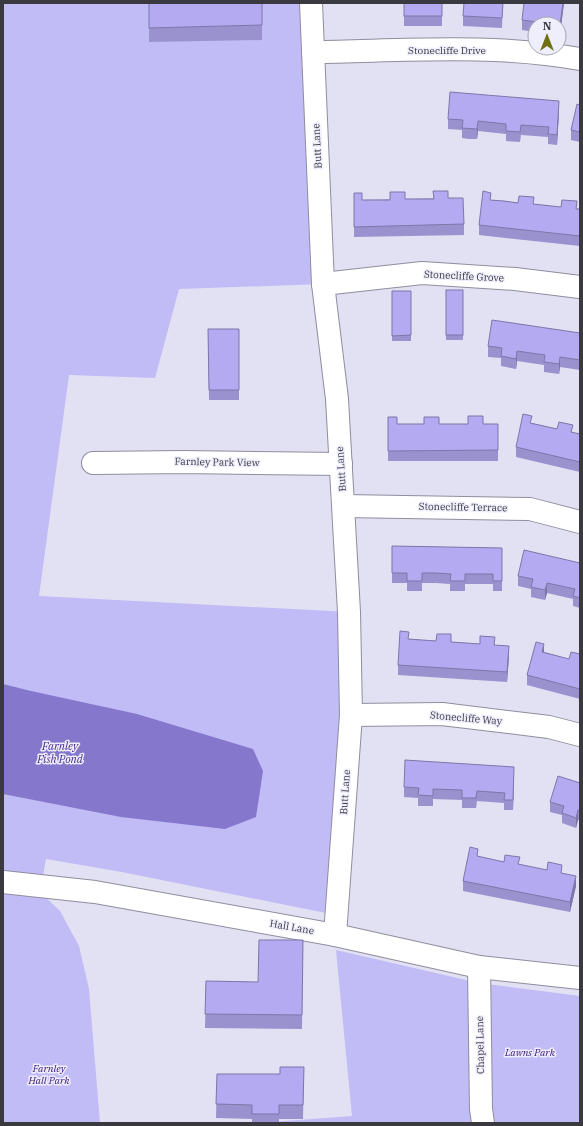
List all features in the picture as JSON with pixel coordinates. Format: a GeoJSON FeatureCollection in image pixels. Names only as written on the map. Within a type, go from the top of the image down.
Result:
{"type":"FeatureCollection","features":[{"type":"Feature","properties":{"kind":"street","name":"Butt Lane"},"geometry":{"type":"LineString","coordinates":[[311,3],[323,284],[337,398],[349,612],[351,715],[335,935]]}},
{"type":"Feature","properties":{"kind":"street","name":"Stonecliffe Drive"},"geometry":{"type":"LineString","coordinates":[[313,52],[474,49],[521,51],[580,59]]}},
{"type":"Feature","properties":{"kind":"street","name":"Stonecliffe Grove"},"geometry":{"type":"LineString","coordinates":[[323,284],[422,273],[515,279],[580,287]]}},
{"type":"Feature","properties":{"kind":"street","name":"Farnley Park View"},"geometry":{"type":"LineString","coordinates":[[94,463],[184,462],[341,464]]}},
{"type":"Feature","properties":{"kind":"street","name":"Stonecliffe Terrace"},"geometry":{"type":"LineString","coordinates":[[344,506],[530,509],[580,522]]}},
{"type":"Feature","properties":{"kind":"street","name":"Stonecliffe Way"},"geometry":{"type":"LineString","coordinates":[[351,715],[442,714],[549,727],[580,735]]}},
{"type":"Feature","properties":{"kind":"street","name":"Hall Lane"},"geometry":{"type":"LineString","coordinates":[[3,882],[95,892],[335,935],[479,967],[580,978]]}},
{"type":"Feature","properties":{"kind":"street","name":"Chapel Lane"},"geometry":{"type":"LineString","coordinates":[[479,967],[481,1109],[483,1123]]}},
{"type":"Feature","properties":{"kind":"green space","name":"Farnley Hall Park"},"geometry":{"type":"Polygon","coordinates":[[[3,3],[310,3],[323,284],[179,289],[155,378],[69,375],[39,596],[349,612],[336,915],[122,872],[46,859],[40,892],[60,911],[79,946],[89,989],[100,1123],[3,1123],[3,3]]]}},
{"type":"Feature","properties":{"kind":"green space","name":"Lawns Park"},"geometry":{"type":"Polygon","coordinates":[[[336,950],[479,983],[580,996],[580,1123],[259,1123],[352,1116],[336,950]]]}},
{"type":"Feature","properties":{"kind":"water","name":"Farnley Fish Pond"},"geometry":{"type":"Polygon","coordinates":[[[3,684],[137,714],[253,749],[263,771],[256,817],[225,829],[121,817],[3,794],[3,684]]]}},
{"type":"Feature","properties":{"kind":"building"},"geometry":{"type":"Polygon","coordinates":[[[149,3],[262,3],[262,25],[149,28],[149,3]]]}},
{"type":"Feature","properties":{"kind":"building"},"geometry":{"type":"Polygon","coordinates":[[[404,3],[442,3],[442,16],[404,16],[404,3]]]}},
{"type":"Feature","properties":{"kind":"building"},"geometry":{"type":"Polygon","coordinates":[[[464,3],[503,3],[502,18],[463,16],[464,3]]]}},
{"type":"Feature","properties":{"kind":"building"},"geometry":{"type":"Polygon","coordinates":[[[524,3],[563,3],[561,16],[527,16],[527,21],[522,20],[524,3]]]}},
{"type":"Feature","properties":{"kind":"building"},"geometry":{"type":"Polygon","coordinates":[[[450,92],[559,101],[557,135],[548,134],[549,127],[521,125],[520,132],[506,131],[506,124],[478,121],[477,129],[462,128],[463,120],[448,119],[450,92]]]}},
{"type":"Feature","properties":{"kind":"building"},"geometry":{"type":"Polygon","coordinates":[[[577,104],[580,105],[580,132],[571,130],[577,104]]]}},
{"type":"Feature","properties":{"kind":"building"},"geometry":{"type":"Polygon","coordinates":[[[433,191],[448,191],[448,198],[463,198],[464,224],[354,227],[354,193],[362,193],[362,200],[390,200],[390,192],[405,192],[405,199],[434,199],[433,191]]]}},
{"type":"Feature","properties":{"kind":"building"},"geometry":{"type":"Polygon","coordinates":[[[483,191],[491,193],[490,200],[518,203],[519,196],[534,197],[533,204],[561,207],[562,200],[577,201],[576,209],[580,209],[580,236],[479,225],[483,191]]]}},
{"type":"Feature","properties":{"kind":"building"},"geometry":{"type":"Polygon","coordinates":[[[446,290],[463,290],[463,335],[446,335],[446,290]]]}},
{"type":"Feature","properties":{"kind":"building"},"geometry":{"type":"Polygon","coordinates":[[[392,291],[411,291],[411,335],[392,336],[392,291]]]}},
{"type":"Feature","properties":{"kind":"building"},"geometry":{"type":"Polygon","coordinates":[[[492,320],[580,333],[580,360],[560,357],[559,364],[544,362],[545,355],[517,351],[516,359],[501,356],[502,348],[488,346],[492,320]]]}},
{"type":"Feature","properties":{"kind":"building"},"geometry":{"type":"Polygon","coordinates":[[[208,329],[239,329],[239,390],[209,390],[208,329]]]}},
{"type":"Feature","properties":{"kind":"building"},"geometry":{"type":"Polygon","coordinates":[[[523,414],[532,416],[530,423],[557,429],[559,422],[573,425],[571,432],[580,434],[580,462],[516,447],[523,414]]]}},
{"type":"Feature","properties":{"kind":"building"},"geometry":{"type":"Polygon","coordinates":[[[468,416],[483,416],[483,424],[498,424],[498,450],[388,451],[388,417],[397,417],[397,424],[424,424],[424,417],[439,417],[439,424],[468,424],[468,416]]]}},
{"type":"Feature","properties":{"kind":"building"},"geometry":{"type":"Polygon","coordinates":[[[392,546],[502,548],[502,581],[493,581],[493,574],[465,574],[465,581],[450,581],[451,574],[422,573],[422,581],[407,581],[407,573],[392,573],[392,546]]]}},
{"type":"Feature","properties":{"kind":"building"},"geometry":{"type":"Polygon","coordinates":[[[524,550],[580,563],[580,598],[573,596],[575,589],[547,583],[545,590],[531,587],[533,579],[518,576],[524,550]]]}},
{"type":"Feature","properties":{"kind":"building"},"geometry":{"type":"Polygon","coordinates":[[[400,631],[409,632],[408,639],[436,641],[437,634],[451,634],[451,642],[480,644],[480,636],[495,637],[494,645],[509,646],[507,672],[398,665],[400,631]]]}},
{"type":"Feature","properties":{"kind":"building"},"geometry":{"type":"Polygon","coordinates":[[[536,642],[544,644],[542,652],[569,659],[571,652],[580,654],[580,689],[527,675],[536,642]]]}},
{"type":"Feature","properties":{"kind":"building"},"geometry":{"type":"Polygon","coordinates":[[[405,760],[514,767],[513,800],[504,800],[505,793],[477,791],[476,798],[462,798],[462,790],[433,789],[433,796],[418,795],[419,788],[404,787],[405,760]]]}},
{"type":"Feature","properties":{"kind":"building"},"geometry":{"type":"Polygon","coordinates":[[[558,776],[580,783],[580,810],[578,810],[576,818],[562,813],[564,806],[550,802],[558,776]]]}},
{"type":"Feature","properties":{"kind":"building"},"geometry":{"type":"Polygon","coordinates":[[[470,847],[478,849],[477,856],[504,862],[505,855],[520,857],[518,864],[547,870],[548,862],[562,865],[561,873],[576,876],[570,902],[463,881],[470,847]]]}},
{"type":"Feature","properties":{"kind":"building"},"geometry":{"type":"Polygon","coordinates":[[[259,940],[303,940],[302,1015],[205,1014],[206,981],[258,982],[259,940]]]}},
{"type":"Feature","properties":{"kind":"building"},"geometry":{"type":"Polygon","coordinates":[[[280,1067],[304,1067],[303,1105],[279,1105],[279,1114],[252,1114],[252,1105],[216,1104],[217,1074],[280,1074],[280,1067]]]}}]}
